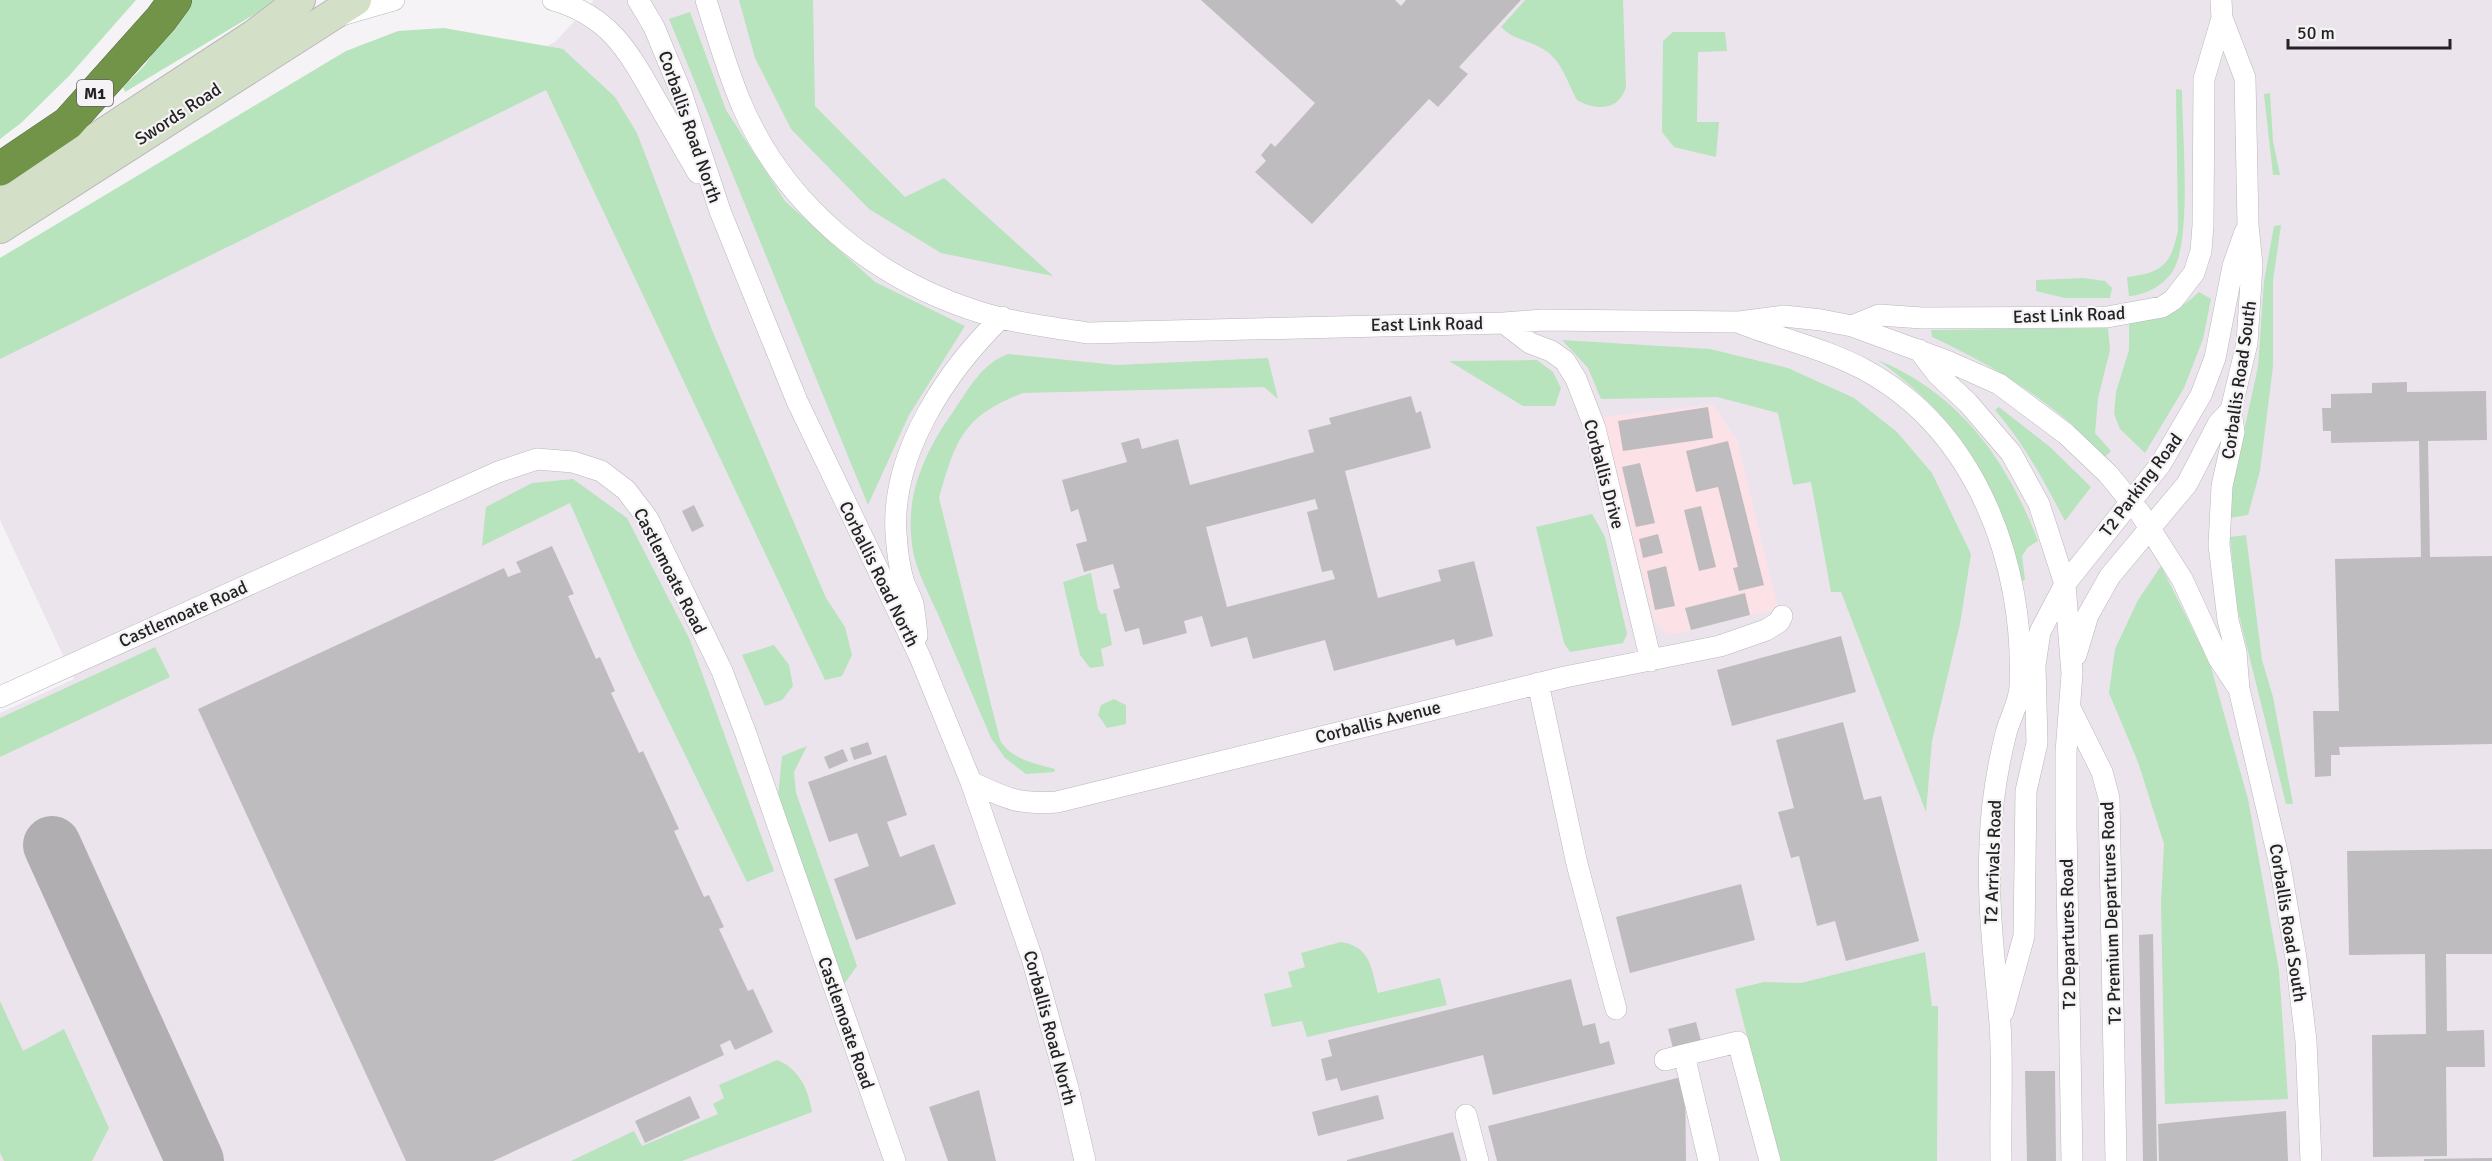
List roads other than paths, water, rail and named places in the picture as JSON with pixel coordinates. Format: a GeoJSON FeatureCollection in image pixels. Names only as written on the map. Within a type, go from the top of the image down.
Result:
{"type":"FeatureCollection","features":[{"type":"Feature","properties":{"kind":"highway","name":"M1"},"geometry":{"type":"LineString","coordinates":[[0,169],[68,123],[161,19],[174,0]]}},
{"type":"Feature","properties":{"kind":"main road","name":"Swords Road"},"geometry":{"type":"LineString","coordinates":[[0,201],[254,35],[305,8],[356,0]]}},
{"type":"Feature","properties":{"kind":"main road","name":"Swords Road"},"geometry":{"type":"LineString","coordinates":[[0,228],[305,8]]}},
{"type":"Feature","properties":{"kind":"main road"},"geometry":{"type":"LineString","coordinates":[[0,182],[249,27],[305,8]]}},
{"type":"Feature","properties":{"kind":"street"},"geometry":{"type":"LineString","coordinates":[[305,8],[394,0]]}},
{"type":"Feature","properties":{"kind":"street"},"geometry":{"type":"LineString","coordinates":[[553,0],[580,11],[609,29],[632,56],[720,211]]}},
{"type":"Feature","properties":{"kind":"street","name":"Corballis Road North"},"geometry":{"type":"LineString","coordinates":[[638,0],[654,27],[681,92],[720,211],[797,400],[920,657],[971,782],[1032,958],[1068,1088],[1084,1161]]}},
{"type":"Feature","properties":{"kind":"street","name":"East Link Road"},"geometry":{"type":"LineString","coordinates":[[706,0],[743,109],[772,159],[802,200],[834,233],[878,265],[976,311],[1088,333],[1504,323],[1543,320],[1739,322],[1784,316],[1852,326],[1918,350],[1999,384],[2029,405],[2097,463],[2129,502]]}},
{"type":"Feature","properties":{"kind":"street","name":"East Link Road"},"geometry":{"type":"LineString","coordinates":[[1852,326],[1879,315],[1922,318],[2114,316],[2162,307],[2173,300],[2194,273],[2201,250],[2204,225],[2204,79],[2222,9]]}},
{"type":"Feature","properties":{"kind":"street","name":"Corballis Road South"},"geometry":{"type":"LineString","coordinates":[[2222,9],[2245,78],[2248,225],[2252,276],[2247,343],[2231,410],[2234,432],[2222,486],[2218,528],[2224,591],[2236,652],[2239,689],[2280,865],[2296,958],[2306,1041],[2311,1161]]}},
{"type":"Feature","properties":{"kind":"street","name":"T2 Parking Road"},"geometry":{"type":"LineString","coordinates":[[2040,632],[2065,584],[2160,465],[2201,395],[2215,358],[2233,266],[2248,225]]}},
{"type":"Feature","properties":{"kind":"street"},"geometry":{"type":"LineString","coordinates":[[920,657],[913,604],[899,562],[896,505],[901,477],[906,460],[928,414],[968,354],[1002,317]]}},
{"type":"Feature","properties":{"kind":"street","name":"T2 Arrivals Road"},"geometry":{"type":"LineString","coordinates":[[1739,322],[1788,342],[1821,351],[1864,370],[1897,390],[1947,440],[1965,466],[1995,523],[2005,552],[2015,594],[2020,689],[2003,746],[1993,802],[1990,846],[1990,936],[2000,1024],[2001,1161]]}},
{"type":"Feature","properties":{"kind":"street","name":"Corballis Drive"},"geometry":{"type":"LineString","coordinates":[[1504,323],[1530,343],[1551,351],[1565,361],[1576,379],[1595,428],[1651,661]]}},
{"type":"Feature","properties":{"kind":"street"},"geometry":{"type":"LineString","coordinates":[[1918,350],[1937,374],[1968,403],[2011,453],[2042,512],[2065,584],[2072,674]]}},
{"type":"Feature","properties":{"kind":"street"},"geometry":{"type":"LineString","coordinates":[[2072,674],[2079,642],[2100,592],[2149,527],[2187,484],[2218,424],[2231,410]]}},
{"type":"Feature","properties":{"kind":"street","name":"Castlemoate Road"},"geometry":{"type":"LineString","coordinates":[[0,697],[498,471],[537,459],[573,462],[601,471],[626,490],[648,519],[722,671],[895,1161]]}},
{"type":"Feature","properties":{"kind":"street","name":"Corballis Road South"},"geometry":{"type":"LineString","coordinates":[[2129,502],[2149,527],[2182,579],[2219,659],[2239,689]]}},
{"type":"Feature","properties":{"kind":"street","name":"Corballis Avenue"},"geometry":{"type":"LineString","coordinates":[[971,782],[1006,799],[1025,804],[1057,801],[1583,672],[1651,661],[1720,645],[1766,630],[1779,622],[1782,616]]}},
{"type":"Feature","properties":{"kind":"street","name":"T2 Arrivals Road"},"geometry":{"type":"LineString","coordinates":[[2000,1024],[2024,936],[2026,791],[2037,743],[2035,665],[2040,632]]}},
{"type":"Feature","properties":{"kind":"street","name":"T2 Premium Departures Road"},"geometry":{"type":"LineString","coordinates":[[2072,674],[2070,708],[2102,772],[2109,798],[2116,1161]]}},
{"type":"Feature","properties":{"kind":"street"},"geometry":{"type":"LineString","coordinates":[[1538,683],[1577,864],[1616,1009]]}},
{"type":"Feature","properties":{"kind":"street","name":"T2 Departures Road"},"geometry":{"type":"LineString","coordinates":[[2070,708],[2066,753],[2066,825],[2072,1161]]}},
{"type":"Feature","properties":{"kind":"street"},"geometry":{"type":"LineString","coordinates":[[1709,1161],[1675,1058],[1738,1042],[1770,1161]]}},
{"type":"Feature","properties":{"kind":"street"},"geometry":{"type":"LineString","coordinates":[[1466,1115],[1478,1161]]}}]}
